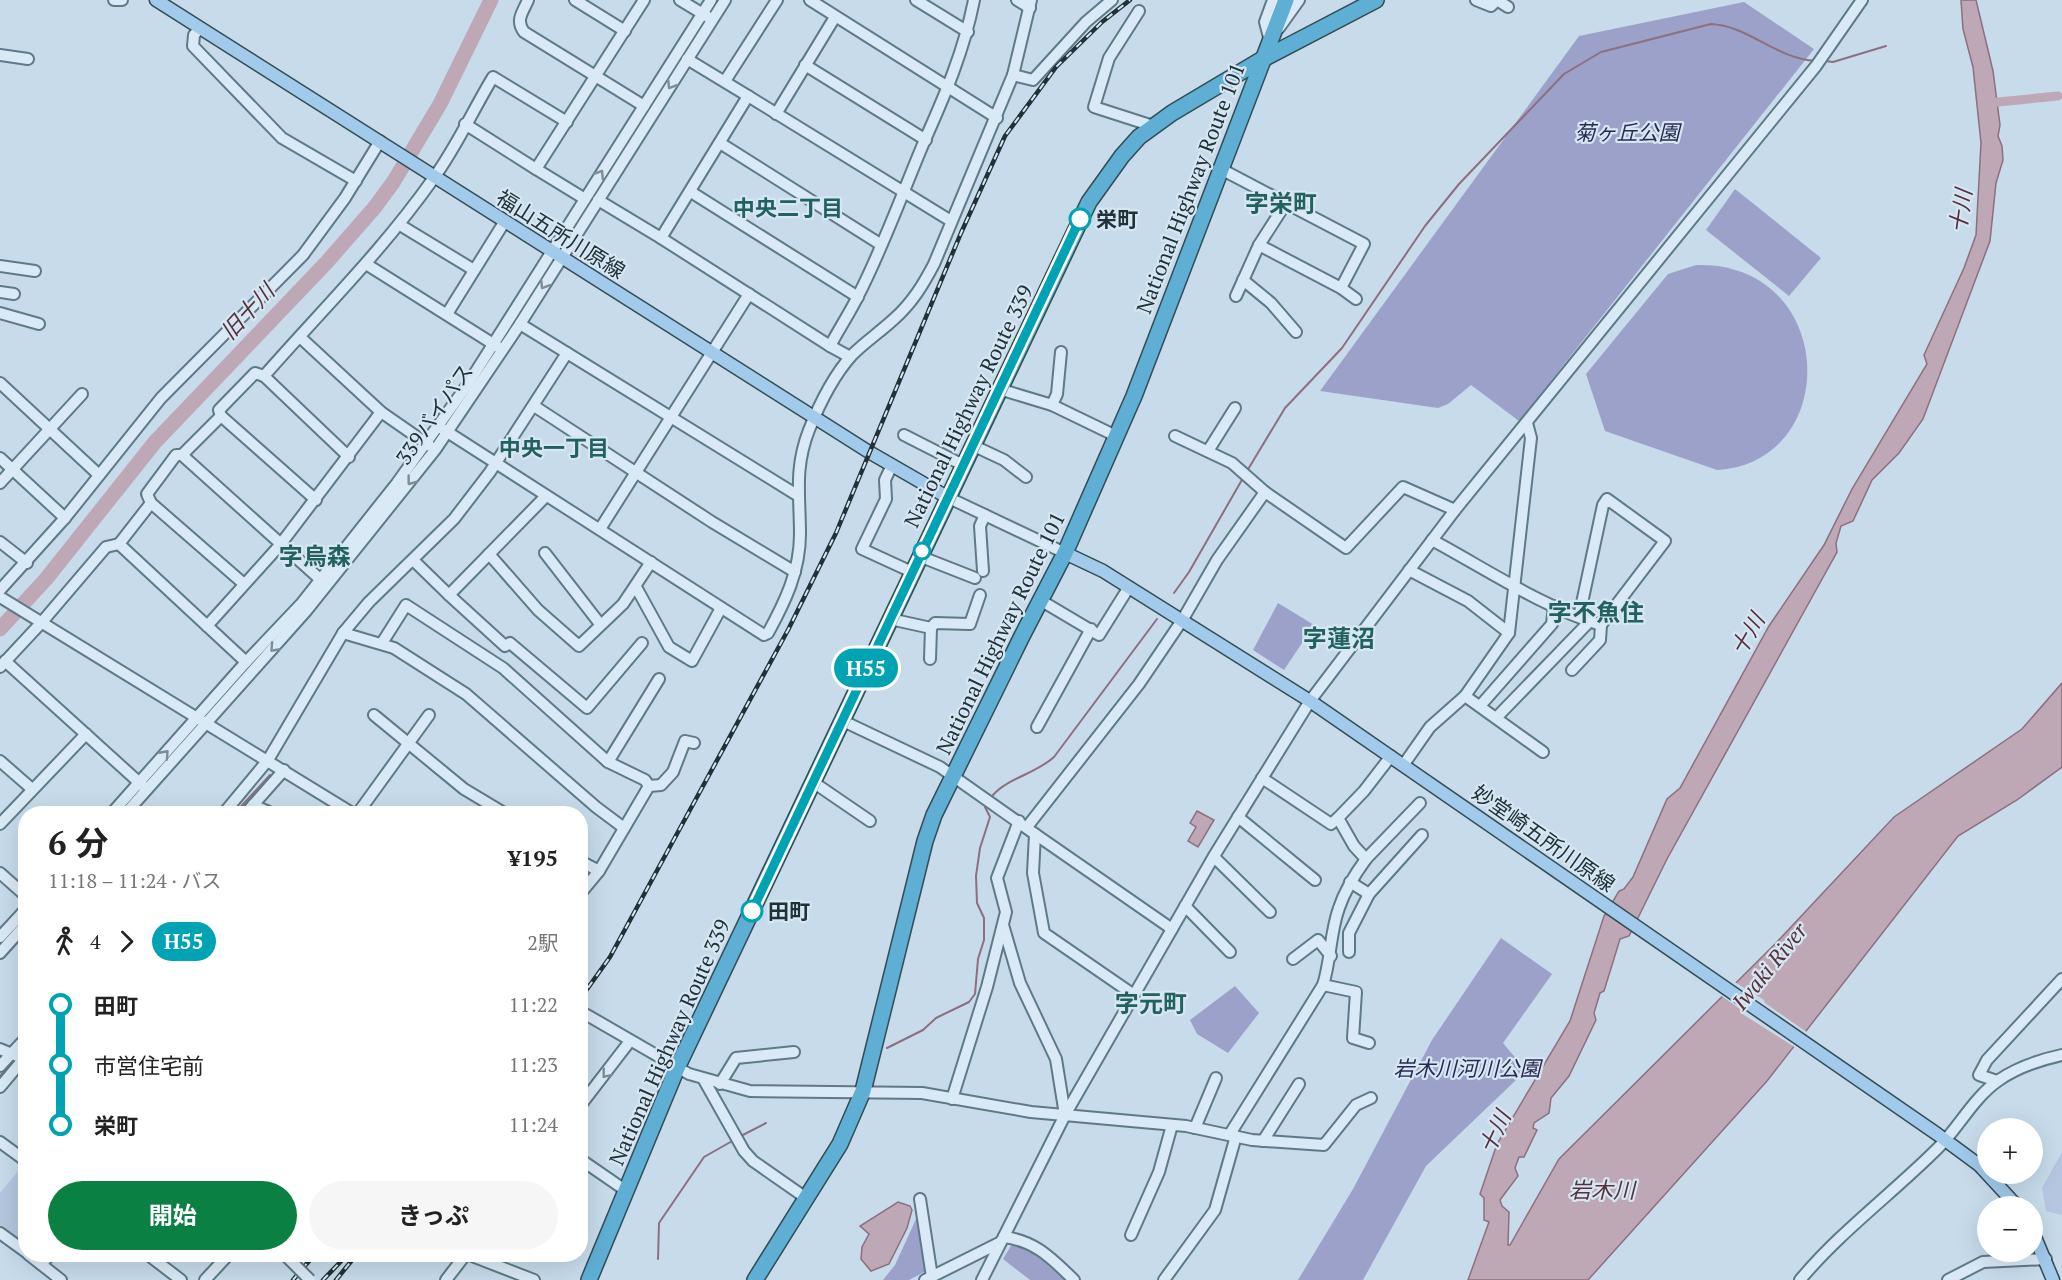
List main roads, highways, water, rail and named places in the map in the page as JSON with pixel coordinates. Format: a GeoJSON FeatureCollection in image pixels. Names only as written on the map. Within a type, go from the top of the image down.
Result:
{"type":"FeatureCollection","features":[{"type":"Feature","properties":{"kind":"highway","name":"National Highway Route 101"},"geometry":{"type":"LineString","coordinates":[[755,1280],[840,1144],[863,1091],[925,841],[952,776],[1065,553],[1134,396],[1219,168],[1286,0]]}},
{"type":"Feature","properties":{"kind":"highway","name":"National Highway Route 339"},"geometry":{"type":"LineString","coordinates":[[589,1280],[677,1068],[1089,202],[1122,156],[1153,126],[1261,60],[1376,0]]}},
{"type":"Feature","properties":{"kind":"main road","name":"福山五所川原線"},"geometry":{"type":"LineString","coordinates":[[156,0],[815,417],[947,497]]}},
{"type":"Feature","properties":{"kind":"main road","name":"妙堂崎五所川原線"},"geometry":{"type":"LineString","coordinates":[[1065,553],[1183,619],[1310,700],[1404,764],[1941,1137],[1979,1165],[2008,1196]]}},
{"type":"Feature","properties":{"kind":"main road"},"geometry":{"type":"LineString","coordinates":[[2043,1253],[2053,1280]]}},
{"type":"Feature","properties":{"kind":"water","name":"岩木川"},"geometry":{"type":"Polygon","coordinates":[[[1961,0],[1976,0],[1993,71],[2000,125],[1998,136],[2002,146],[2003,160],[1996,183],[1990,241],[1923,419],[1899,453],[1872,480],[1853,521],[1841,526],[1836,543],[1837,552],[1667,859],[1629,936],[1620,939],[1604,991],[1600,993],[1594,1013],[1596,1020],[1569,1076],[1551,1098],[1549,1113],[1534,1123],[1533,1128],[1537,1130],[1524,1157],[1519,1157],[1515,1168],[1518,1176],[1500,1200],[1502,1206],[1509,1212],[1508,1245],[1559,1159],[1775,944],[1894,817],[2022,729],[2062,683],[2062,767],[2017,800],[1958,836],[1767,1081],[1588,1280],[1468,1280],[1489,1222],[1484,1220],[1484,1198],[1480,1194],[1497,1144],[1570,1021],[1604,916],[1619,891],[1624,889],[1633,877],[1667,799],[1680,788],[1769,626],[1824,545],[1852,489],[1927,364],[1924,355],[1964,268],[1976,235],[1981,143],[1973,67],[1963,29],[1961,0]]]}},
{"type":"Feature","properties":{"kind":"water"},"geometry":{"type":"Polygon","coordinates":[[[1197,811],[1214,820],[1198,847],[1188,841],[1196,827],[1190,823],[1197,811]]]}},
{"type":"Feature","properties":{"kind":"water"},"geometry":{"type":"Polygon","coordinates":[[[898,1202],[910,1206],[912,1210],[907,1228],[889,1264],[871,1271],[861,1259],[862,1247],[869,1234],[860,1226],[898,1202]]]}},
{"type":"Feature","properties":{"kind":"waterway","name":"旧十川"},"geometry":{"type":"LineString","coordinates":[[0,629],[46,579],[155,442],[326,263],[375,207],[394,181],[440,104],[491,0]]}},
{"type":"Feature","properties":{"kind":"waterway"},"geometry":{"type":"LineString","coordinates":[[1247,471],[1285,408],[1342,348],[1425,226],[1459,184],[1564,74],[1601,52],[1711,24],[1738,30],[1787,54],[1816,61]]}},
{"type":"Feature","properties":{"kind":"waterway"},"geometry":{"type":"LineString","coordinates":[[1825,61],[1833,62],[1886,46]]}},
{"type":"Feature","properties":{"kind":"waterway"},"geometry":{"type":"LineString","coordinates":[[1988,103],[2058,96]]}},
{"type":"Feature","properties":{"kind":"waterway"},"geometry":{"type":"LineString","coordinates":[[1174,593],[1189,572],[1243,478]]}},
{"type":"Feature","properties":{"kind":"waterway"},"geometry":{"type":"LineString","coordinates":[[993,795],[1006,784],[1054,757],[1157,619]]}},
{"type":"Feature","properties":{"kind":"waterway"},"geometry":{"type":"LineString","coordinates":[[241,806],[270,775]]}},
{"type":"Feature","properties":{"kind":"waterway"},"geometry":{"type":"LineString","coordinates":[[887,1048],[923,1030],[936,1018],[969,1002],[975,994],[978,959],[984,940],[984,918],[977,903],[976,876],[980,848],[990,817],[985,807]]}},
{"type":"Feature","properties":{"kind":"waterway"},"geometry":{"type":"LineString","coordinates":[[0,1076],[13,1062]]}},
{"type":"Feature","properties":{"kind":"waterway"},"geometry":{"type":"LineString","coordinates":[[739,1137],[766,1123]]}},
{"type":"Feature","properties":{"kind":"waterway"},"geometry":{"type":"LineString","coordinates":[[658,1259],[659,1223],[704,1157],[734,1140]]}},
{"type":"Feature","properties":{"kind":"railway"},"geometry":{"type":"LineString","coordinates":[[588,988],[610,957],[788,630],[836,533],[961,233],[1005,136],[1056,67],[1102,22],[1130,0]]}},
{"type":"Feature","properties":{"kind":"railway"},"geometry":{"type":"LineString","coordinates":[[293,1280],[308,1262]]}},
{"type":"Feature","properties":{"kind":"railway"},"geometry":{"type":"LineString","coordinates":[[323,1280],[340,1262]]}},
{"type":"Feature","properties":{"kind":"railway"},"geometry":{"type":"LineString","coordinates":[[336,1280],[351,1262]]}},
{"type":"Feature","properties":{"kind":"place","name":"栄町"},"geometry":{"type":"Point","coordinates":[1080,219]}},
{"type":"Feature","properties":{"kind":"place","name":"田町"},"geometry":{"type":"Point","coordinates":[752,911]}},
{"type":"Feature","properties":{"kind":"district","name":"字栄町"},"geometry":{"type":"Point","coordinates":[1281,203]}},
{"type":"Feature","properties":{"kind":"district","name":"中央二丁目"},"geometry":{"type":"Point","coordinates":[788,207]}},
{"type":"Feature","properties":{"kind":"district","name":"中央一丁目"},"geometry":{"type":"Point","coordinates":[554,447]}},
{"type":"Feature","properties":{"kind":"district","name":"字烏森"},"geometry":{"type":"Point","coordinates":[315,556]}},
{"type":"Feature","properties":{"kind":"district","name":"字不魚住"},"geometry":{"type":"Point","coordinates":[1596,612]}},
{"type":"Feature","properties":{"kind":"district","name":"字蓮沼"},"geometry":{"type":"Point","coordinates":[1339,638]}},
{"type":"Feature","properties":{"kind":"district","name":"字元町"},"geometry":{"type":"Point","coordinates":[1151,1003]}},
{"type":"Feature","properties":{"kind":"park label","name":"菊ヶ丘公園"},"geometry":{"type":"Point","coordinates":[1627,132]}},
{"type":"Feature","properties":{"kind":"park label","name":"岩木川河川公園"},"geometry":{"type":"Point","coordinates":[1467,1068]}},
{"type":"Feature","properties":{"kind":"water label","name":"十川"},"geometry":{"type":"Point","coordinates":[1960,211]}},
{"type":"Feature","properties":{"kind":"water label","name":"十川"},"geometry":{"type":"Point","coordinates":[1747,634]}},
{"type":"Feature","properties":{"kind":"water label","name":"Iwaki River"},"geometry":{"type":"Point","coordinates":[1769,966]}},
{"type":"Feature","properties":{"kind":"water label","name":"十川"},"geometry":{"type":"Point","coordinates":[1494,1132]}}]}
